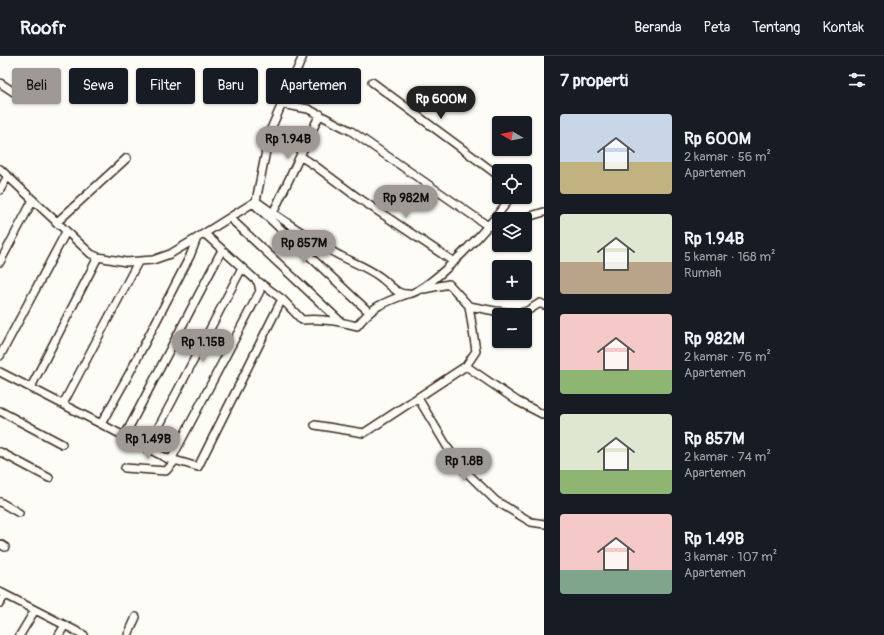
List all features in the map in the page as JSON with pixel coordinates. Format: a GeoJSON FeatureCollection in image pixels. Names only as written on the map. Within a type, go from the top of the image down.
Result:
{"type":"FeatureCollection","features":[{"type":"Feature","properties":{"kind":"street"},"geometry":{"type":"LineString","coordinates":[[298,68],[303,56]]}},
{"type":"Feature","properties":{"kind":"street"},"geometry":{"type":"LineString","coordinates":[[372,82],[492,171]]}},
{"type":"Feature","properties":{"kind":"street"},"geometry":{"type":"LineString","coordinates":[[0,83],[12,91]]}},
{"type":"Feature","properties":{"kind":"street"},"geometry":{"type":"LineString","coordinates":[[0,169],[66,232],[98,257],[126,262],[153,260],[170,254],[205,234],[254,202],[269,136],[282,104],[308,108],[351,131],[488,226],[492,226]]}},
{"type":"Feature","properties":{"kind":"street"},"geometry":{"type":"LineString","coordinates":[[273,213],[320,114]]}},
{"type":"Feature","properties":{"kind":"street"},"geometry":{"type":"LineString","coordinates":[[300,156],[314,164],[357,197],[454,262]]}},
{"type":"Feature","properties":{"kind":"street"},"geometry":{"type":"LineString","coordinates":[[56,223],[127,158]]}},
{"type":"Feature","properties":{"kind":"street"},"geometry":{"type":"LineString","coordinates":[[0,190],[8,176]]}},
{"type":"Feature","properties":{"kind":"street"},"geometry":{"type":"LineString","coordinates":[[0,262],[33,200]]}},
{"type":"Feature","properties":{"kind":"street"},"geometry":{"type":"LineString","coordinates":[[254,202],[334,253],[380,276],[399,292],[408,294]]}},
{"type":"Feature","properties":{"kind":"street"},"geometry":{"type":"LineString","coordinates":[[254,202],[369,312]]}},
{"type":"Feature","properties":{"kind":"street"},"geometry":{"type":"LineString","coordinates":[[420,290],[454,262],[498,216],[506,204]]}},
{"type":"Feature","properties":{"kind":"street"},"geometry":{"type":"LineString","coordinates":[[532,216],[544,212]]}},
{"type":"Feature","properties":{"kind":"street"},"geometry":{"type":"LineString","coordinates":[[230,218],[341,322]]}},
{"type":"Feature","properties":{"kind":"street"},"geometry":{"type":"LineString","coordinates":[[0,356],[66,232]]}},
{"type":"Feature","properties":{"kind":"street"},"geometry":{"type":"LineString","coordinates":[[205,234],[258,282],[282,299],[302,320],[314,319],[341,322],[357,326],[369,312],[381,304],[420,290],[449,284],[469,306],[476,351],[466,366],[364,433],[315,425]]}},
{"type":"Feature","properties":{"kind":"street"},"geometry":{"type":"LineString","coordinates":[[100,424],[129,374],[190,256],[197,238]]}},
{"type":"Feature","properties":{"kind":"street"},"geometry":{"type":"LineString","coordinates":[[124,437],[222,250]]}},
{"type":"Feature","properties":{"kind":"street"},"geometry":{"type":"LineString","coordinates":[[31,387],[98,257]]}},
{"type":"Feature","properties":{"kind":"street"},"geometry":{"type":"LineString","coordinates":[[63,404],[138,262]]}},
{"type":"Feature","properties":{"kind":"street"},"geometry":{"type":"LineString","coordinates":[[147,449],[242,268]]}},
{"type":"Feature","properties":{"kind":"street"},"geometry":{"type":"LineString","coordinates":[[125,468],[166,471],[260,291],[258,282]]}},
{"type":"Feature","properties":{"kind":"street"},"geometry":{"type":"LineString","coordinates":[[0,372],[147,449],[173,460],[198,467],[282,299]]}},
{"type":"Feature","properties":{"kind":"street"},"geometry":{"type":"LineString","coordinates":[[469,306],[495,311],[519,313],[528,311],[540,303],[544,305]]}},
{"type":"Feature","properties":{"kind":"street"},"geometry":{"type":"LineString","coordinates":[[466,366],[518,401],[544,415]]}},
{"type":"Feature","properties":{"kind":"street"},"geometry":{"type":"LineString","coordinates":[[418,398],[451,454],[463,468],[496,501],[531,522],[544,524]]}},
{"type":"Feature","properties":{"kind":"street"},"geometry":{"type":"LineString","coordinates":[[0,411],[62,444]]}},
{"type":"Feature","properties":{"kind":"street"},"geometry":{"type":"LineString","coordinates":[[0,452],[49,478]]}},
{"type":"Feature","properties":{"kind":"street"},"geometry":{"type":"LineString","coordinates":[[0,502],[19,513]]}},
{"type":"Feature","properties":{"kind":"street"},"geometry":{"type":"LineString","coordinates":[[0,604],[3,593],[83,635]]}},
{"type":"Feature","properties":{"kind":"street"},"geometry":{"type":"LineString","coordinates":[[20,635],[35,610]]}},
{"type":"Feature","properties":{"kind":"street"},"geometry":{"type":"LineString","coordinates":[[128,635],[136,617]]}},
{"type":"Feature","properties":{"kind":"street"},"geometry":{"type":"LineString","coordinates":[[59,635],[65,625]]}}]}
